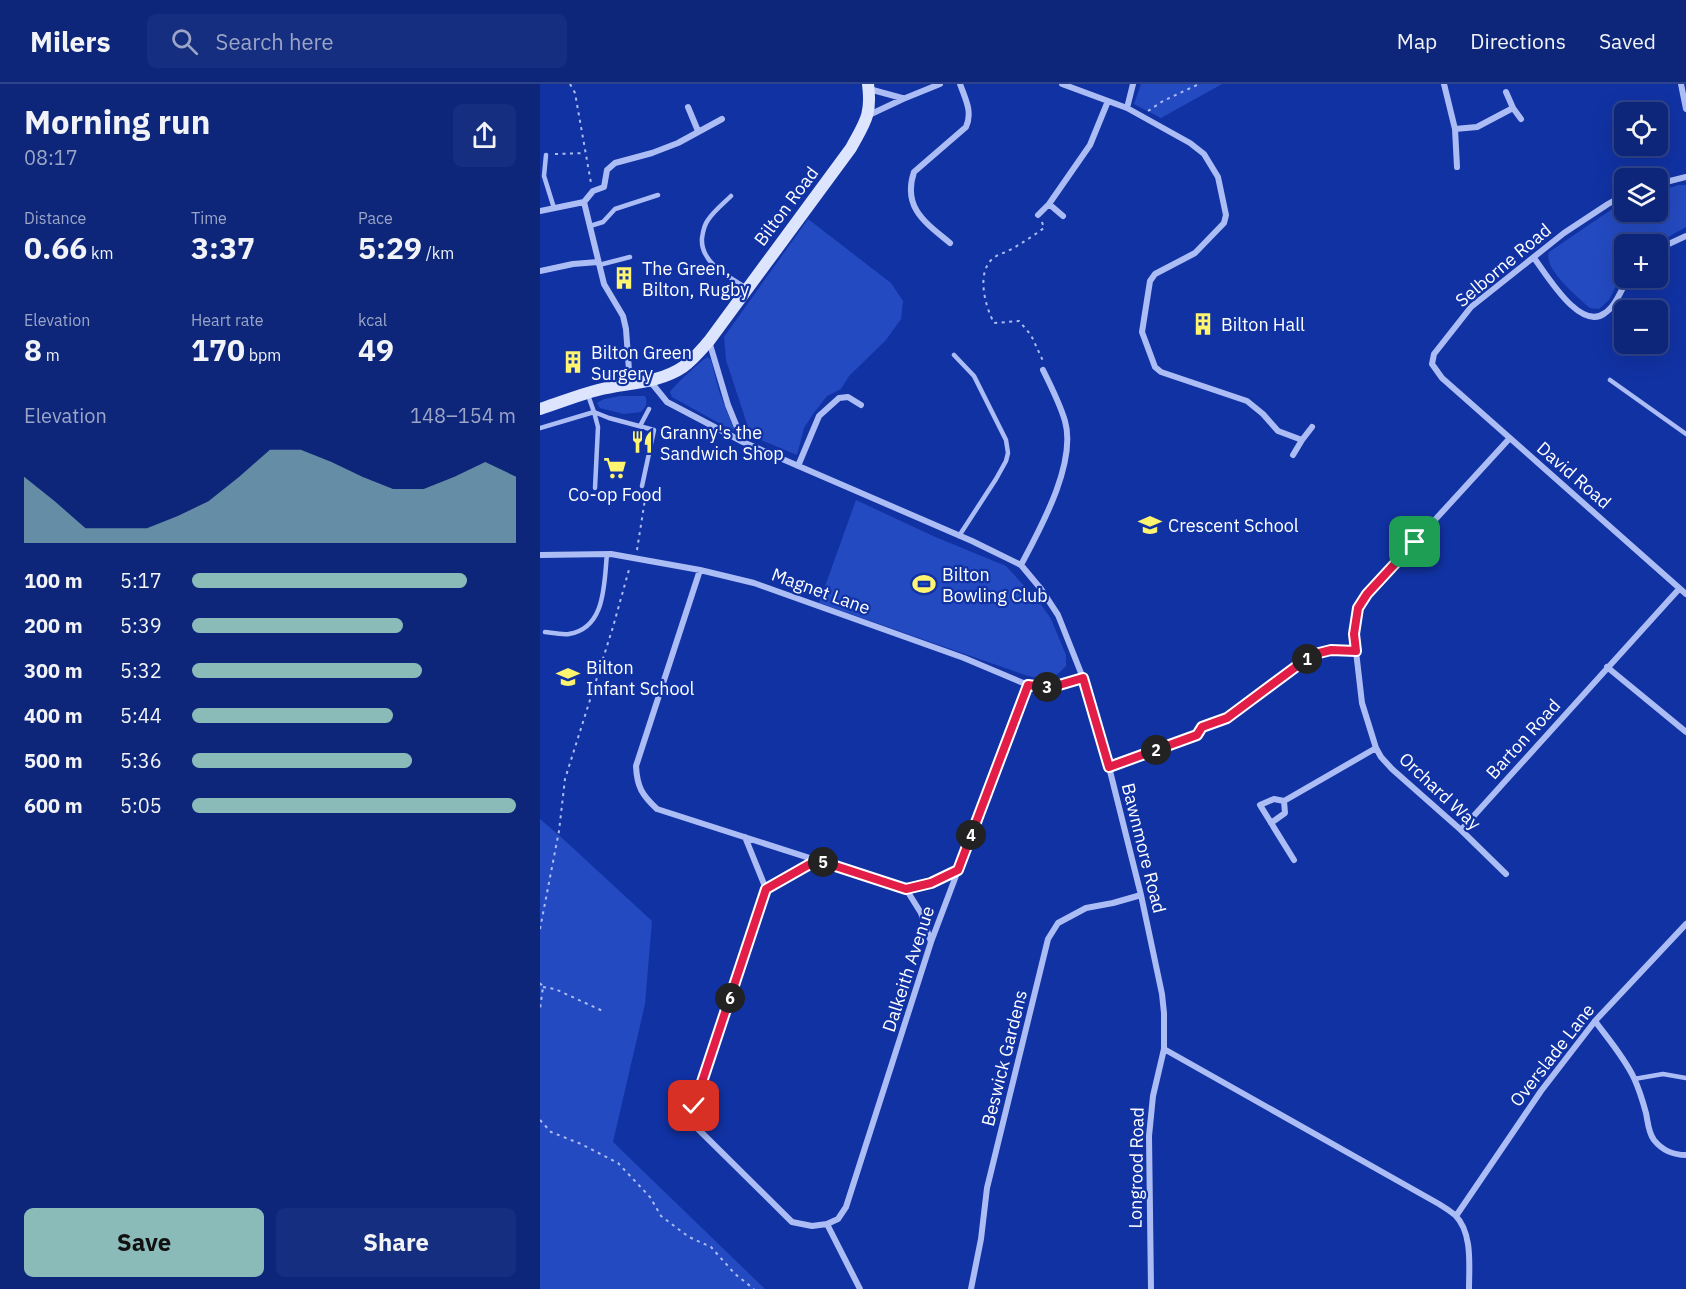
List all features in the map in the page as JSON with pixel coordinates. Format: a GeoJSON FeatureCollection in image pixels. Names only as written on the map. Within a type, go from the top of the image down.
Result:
{"type":"FeatureCollection","features":[{"type":"Feature","properties":{"kind":"main road","name":"Bilton Road"},"geometry":{"type":"LineString","coordinates":[[540,409],[588,393],[649,381],[682,368],[692,360],[709,341],[850,148],[869,115],[869,86]]}},
{"type":"Feature","properties":{"kind":"street"},"geometry":{"type":"LineString","coordinates":[[869,115],[940,84]]}},
{"type":"Feature","properties":{"kind":"street"},"geometry":{"type":"LineString","coordinates":[[950,243],[915,209],[911,191],[914,172],[962,132],[969,121],[969,107],[960,84]]}},
{"type":"Feature","properties":{"kind":"street"},"geometry":{"type":"LineString","coordinates":[[1062,84],[1127,108],[1190,143],[1204,154],[1220,183],[1226,215],[1224,223],[1195,253],[1155,274],[1150,281],[1142,332],[1155,367],[1161,372],[1247,401],[1278,431],[1302,440]]}},
{"type":"Feature","properties":{"kind":"street"},"geometry":{"type":"LineString","coordinates":[[1127,108],[1133,84]]}},
{"type":"Feature","properties":{"kind":"street"},"geometry":{"type":"LineString","coordinates":[[1444,84],[1455,129],[1457,167]]}},
{"type":"Feature","properties":{"kind":"street"},"geometry":{"type":"LineString","coordinates":[[1681,84],[1686,109]]}},
{"type":"Feature","properties":{"kind":"street"},"geometry":{"type":"LineString","coordinates":[[869,86],[903,99]]}},
{"type":"Feature","properties":{"kind":"street"},"geometry":{"type":"LineString","coordinates":[[1506,92],[1521,119]]}},
{"type":"Feature","properties":{"kind":"street"},"geometry":{"type":"LineString","coordinates":[[1038,215],[1049,204],[1090,145],[1108,101]]}},
{"type":"Feature","properties":{"kind":"street"},"geometry":{"type":"LineString","coordinates":[[688,107],[699,131]]}},
{"type":"Feature","properties":{"kind":"street"},"geometry":{"type":"LineString","coordinates":[[1455,129],[1477,127],[1513,108]]}},
{"type":"Feature","properties":{"kind":"street"},"geometry":{"type":"LineString","coordinates":[[540,211],[584,202],[593,191],[604,186],[607,171],[615,163],[678,143],[722,119]]}},
{"type":"Feature","properties":{"kind":"street"},"geometry":{"type":"LineString","coordinates":[[1668,182],[1686,177]]}},
{"type":"Feature","properties":{"kind":"street","name":"Selborne Road"},"geometry":{"type":"LineString","coordinates":[[1442,378],[1432,364],[1434,354],[1471,307],[1564,233],[1614,201]]}},
{"type":"Feature","properties":{"kind":"street"},"geometry":{"type":"LineString","coordinates":[[584,202],[604,284],[623,316],[630,384]]}},
{"type":"Feature","properties":{"kind":"street"},"geometry":{"type":"LineString","coordinates":[[1049,204],[1063,216]]}},
{"type":"Feature","properties":{"kind":"street"},"geometry":{"type":"LineString","coordinates":[[1668,244],[1686,236]]}},
{"type":"Feature","properties":{"kind":"street"},"geometry":{"type":"LineString","coordinates":[[1534,258],[1565,298],[1583,315],[1598,317],[1608,311],[1622,288]]}},
{"type":"Feature","properties":{"kind":"street"},"geometry":{"type":"LineString","coordinates":[[540,270],[573,264],[598,263]]}},
{"type":"Feature","properties":{"kind":"street"},"geometry":{"type":"LineString","coordinates":[[709,341],[728,405],[743,442]]}},
{"type":"Feature","properties":{"kind":"street"},"geometry":{"type":"LineString","coordinates":[[1021,565],[1046,517],[1068,447],[1066,422],[1043,369]]}},
{"type":"Feature","properties":{"kind":"street","name":"David Road"},"geometry":{"type":"LineString","coordinates":[[1442,378],[1686,594]]}},
{"type":"Feature","properties":{"kind":"street","name":"Bawnmore Road"},"geometry":{"type":"LineString","coordinates":[[649,381],[668,402],[743,442],[1021,565],[1041,589],[1058,615],[1083,678],[1109,767],[1141,895],[1162,994],[1164,1048]]}},
{"type":"Feature","properties":{"kind":"street"},"geometry":{"type":"LineString","coordinates":[[798,466],[819,416],[840,398],[848,397],[861,405]]}},
{"type":"Feature","properties":{"kind":"street"},"geometry":{"type":"LineString","coordinates":[[1293,456],[1312,428]]}},
{"type":"Feature","properties":{"kind":"street","name":"Orchard Way"},"geometry":{"type":"LineString","coordinates":[[1506,874],[1392,769],[1381,756],[1376,748],[1362,703],[1354,634],[1358,608],[1362,601],[1509,439]]}},
{"type":"Feature","properties":{"kind":"street","name":"Magnet Lane"},"geometry":{"type":"LineString","coordinates":[[540,555],[607,554],[700,570],[754,583],[964,658],[1028,685],[1049,688],[1083,678]]}},
{"type":"Feature","properties":{"kind":"street"},"geometry":{"type":"LineString","coordinates":[[700,570],[636,766],[639,788],[646,799],[657,809],[906,889],[931,883],[958,870]]}},
{"type":"Feature","properties":{"kind":"street","name":"Barton Road"},"geometry":{"type":"LineString","coordinates":[[1461,831],[1679,589]]}},
{"type":"Feature","properties":{"kind":"street"},"geometry":{"type":"LineString","coordinates":[[1202,727],[1227,718],[1315,654],[1331,650],[1356,651]]}},
{"type":"Feature","properties":{"kind":"street"},"geometry":{"type":"LineString","coordinates":[[1607,667],[1686,732]]}},
{"type":"Feature","properties":{"kind":"street","name":"Dalkeith Avenue"},"geometry":{"type":"LineString","coordinates":[[827,1224],[838,1219],[846,1207],[931,942],[1028,685]]}},
{"type":"Feature","properties":{"kind":"street"},"geometry":{"type":"LineString","coordinates":[[1293,860],[1260,806],[1274,799],[1284,801],[1376,748]]}},
{"type":"Feature","properties":{"kind":"street"},"geometry":{"type":"LineString","coordinates":[[1271,823],[1285,813],[1284,801]]}},
{"type":"Feature","properties":{"kind":"street"},"geometry":{"type":"LineString","coordinates":[[744,837],[766,889],[694,1106],[694,1119],[698,1129],[792,1222],[812,1226],[827,1224],[860,1289]]}},
{"type":"Feature","properties":{"kind":"street"},"geometry":{"type":"LineString","coordinates":[[766,889],[817,860]]}},
{"type":"Feature","properties":{"kind":"street"},"geometry":{"type":"LineString","coordinates":[[906,889],[921,913],[931,942]]}},
{"type":"Feature","properties":{"kind":"street","name":"Beswick Gardens"},"geometry":{"type":"LineString","coordinates":[[971,1289],[981,1239],[987,1188],[1048,939],[1058,923],[1086,908],[1141,895]]}},
{"type":"Feature","properties":{"kind":"street","name":"Overslade Lane"},"geometry":{"type":"LineString","coordinates":[[1456,1216],[1541,1091],[1595,1021],[1686,924]]}},
{"type":"Feature","properties":{"kind":"street"},"geometry":{"type":"LineString","coordinates":[[1595,1021],[1619,1052],[1634,1079],[1653,1139],[1666,1151],[1686,1155]]}},
{"type":"Feature","properties":{"kind":"street"},"geometry":{"type":"LineString","coordinates":[[1164,1048],[1439,1204],[1456,1216],[1467,1239],[1469,1289]]}},
{"type":"Feature","properties":{"kind":"street","name":"Longrood Road"},"geometry":{"type":"LineString","coordinates":[[1151,1289],[1149,1136],[1153,1096],[1164,1048]]}},
{"type":"Feature","properties":{"kind":"lane"},"geometry":{"type":"LineString","coordinates":[[546,155],[544,177],[554,208]]}},
{"type":"Feature","properties":{"kind":"lane"},"geometry":{"type":"LineString","coordinates":[[590,226],[603,222],[615,209],[658,195]]}},
{"type":"Feature","properties":{"kind":"lane"},"geometry":{"type":"LineString","coordinates":[[731,196],[707,221],[703,229],[702,245],[704,252],[721,272],[747,288]]}},
{"type":"Feature","properties":{"kind":"lane"},"geometry":{"type":"LineString","coordinates":[[598,263],[630,257]]}},
{"type":"Feature","properties":{"kind":"lane"},"geometry":{"type":"LineString","coordinates":[[954,355],[974,375],[1006,440],[1008,453],[1006,462],[959,536]]}},
{"type":"Feature","properties":{"kind":"lane"},"geometry":{"type":"LineString","coordinates":[[1610,380],[1686,434]]}},
{"type":"Feature","properties":{"kind":"lane"},"geometry":{"type":"LineString","coordinates":[[588,393],[598,428],[595,488]]}},
{"type":"Feature","properties":{"kind":"lane"},"geometry":{"type":"LineString","coordinates":[[640,426],[649,409]]}},
{"type":"Feature","properties":{"kind":"lane"},"geometry":{"type":"LineString","coordinates":[[540,428],[594,412],[654,430],[642,486]]}},
{"type":"Feature","properties":{"kind":"lane"},"geometry":{"type":"LineString","coordinates":[[545,632],[568,634],[579,631],[595,619],[602,598],[607,554]]}},
{"type":"Feature","properties":{"kind":"lane"},"geometry":{"type":"LineString","coordinates":[[1634,1079],[1663,1074],[1686,1078]]}},
{"type":"Feature","properties":{"kind":"path"},"geometry":{"type":"LineString","coordinates":[[570,84],[575,93],[593,191]]}},
{"type":"Feature","properties":{"kind":"path"},"geometry":{"type":"LineString","coordinates":[[1140,115],[1199,84]]}},
{"type":"Feature","properties":{"kind":"path"},"geometry":{"type":"LineString","coordinates":[[546,155],[585,153]]}},
{"type":"Feature","properties":{"kind":"path"},"geometry":{"type":"LineString","coordinates":[[1038,215],[1044,228],[1018,246],[996,256],[984,276],[984,286],[986,305],[994,323],[1019,321],[1025,326],[1040,352],[1043,369]]}},
{"type":"Feature","properties":{"kind":"path"},"geometry":{"type":"LineString","coordinates":[[540,929],[560,831],[565,779],[582,731],[634,558]]}},
{"type":"Feature","properties":{"kind":"path"},"geometry":{"type":"LineString","coordinates":[[1109,767],[1197,735],[1202,727]]}},
{"type":"Feature","properties":{"kind":"path"},"geometry":{"type":"LineString","coordinates":[[540,982],[543,987],[540,1009]]}},
{"type":"Feature","properties":{"kind":"path"},"geometry":{"type":"LineString","coordinates":[[543,987],[555,989],[605,1012]]}},
{"type":"Feature","properties":{"kind":"path"},"geometry":{"type":"LineString","coordinates":[[540,1120],[551,1132],[618,1163],[650,1197],[661,1216],[689,1237],[711,1247],[735,1274],[754,1289]]}},
{"type":"Feature","properties":{"kind":"shaded area"},"geometry":{"type":"Polygon","coordinates":[[[1141,84],[1222,84],[1161,118],[1134,104],[1141,84]]]}},
{"type":"Feature","properties":{"kind":"shaded area"},"geometry":{"type":"Polygon","coordinates":[[[1686,185],[1686,227],[1668,237],[1668,234],[1614,234],[1615,288],[1609,300],[1599,309],[1590,308],[1556,274],[1551,266],[1549,252],[1614,208],[1614,222],[1668,222],[1668,188],[1686,185]]]}},
{"type":"Feature","properties":{"kind":"shaded area"},"geometry":{"type":"Polygon","coordinates":[[[808,219],[891,283],[903,301],[901,319],[886,340],[849,376],[841,389],[827,396],[813,414],[804,428],[797,455],[751,436],[726,360],[724,337],[808,219]]]}},
{"type":"Feature","properties":{"kind":"shaded area"},"geometry":{"type":"Polygon","coordinates":[[[708,357],[711,360],[719,391],[735,432],[672,397],[670,392],[708,357]]]}},
{"type":"Feature","properties":{"kind":"shaded area"},"geometry":{"type":"Polygon","coordinates":[[[620,396],[645,396],[646,405],[641,412],[624,414],[600,408],[597,403],[620,396]]]}},
{"type":"Feature","properties":{"kind":"shaded area","name":"Bilton Bowling Club"},"geometry":{"type":"Polygon","coordinates":[[[856,500],[933,536],[1006,566],[1040,603],[1051,619],[1066,655],[1066,666],[1052,677],[1038,678],[1025,675],[819,603],[856,500]]]}},
{"type":"Feature","properties":{"kind":"shaded area"},"geometry":{"type":"Polygon","coordinates":[[[540,819],[652,921],[645,1004],[613,1142],[765,1289],[540,1289],[540,819]]]}},
{"type":"Feature","properties":{"kind":"place","name":"The Green, Bilton, Rugby"},"geometry":{"type":"Point","coordinates":[624,278]}},
{"type":"Feature","properties":{"kind":"place","name":"Bilton Hall"},"geometry":{"type":"Point","coordinates":[1203,324]}},
{"type":"Feature","properties":{"kind":"place","name":"Bilton Green Surgery"},"geometry":{"type":"Point","coordinates":[573,362]}},
{"type":"Feature","properties":{"kind":"place","name":"Granny's the Sandwich Shop"},"geometry":{"type":"Point","coordinates":[642,442]}},
{"type":"Feature","properties":{"kind":"place","name":"Co-op Food"},"geometry":{"type":"Point","coordinates":[615,468]}},
{"type":"Feature","properties":{"kind":"place","name":"Crescent School"},"geometry":{"type":"Point","coordinates":[1150,525]}},
{"type":"Feature","properties":{"kind":"place","name":"Bilton Bowling Club"},"geometry":{"type":"Point","coordinates":[924,584]}},
{"type":"Feature","properties":{"kind":"place","name":"Bilton Infant School"},"geometry":{"type":"Point","coordinates":[568,677]}},
{"type":"Feature","properties":{"kind":"route"},"geometry":{"type":"LineString","coordinates":[[694,1106],[766,889],[817,860],[906,889],[931,883],[958,870],[1028,685],[1049,688],[1083,678],[1109,767],[1197,735],[1202,727],[1227,718],[1315,654],[1331,650],[1356,651],[1354,634],[1358,608],[1367,594],[1415,542]]}}]}
